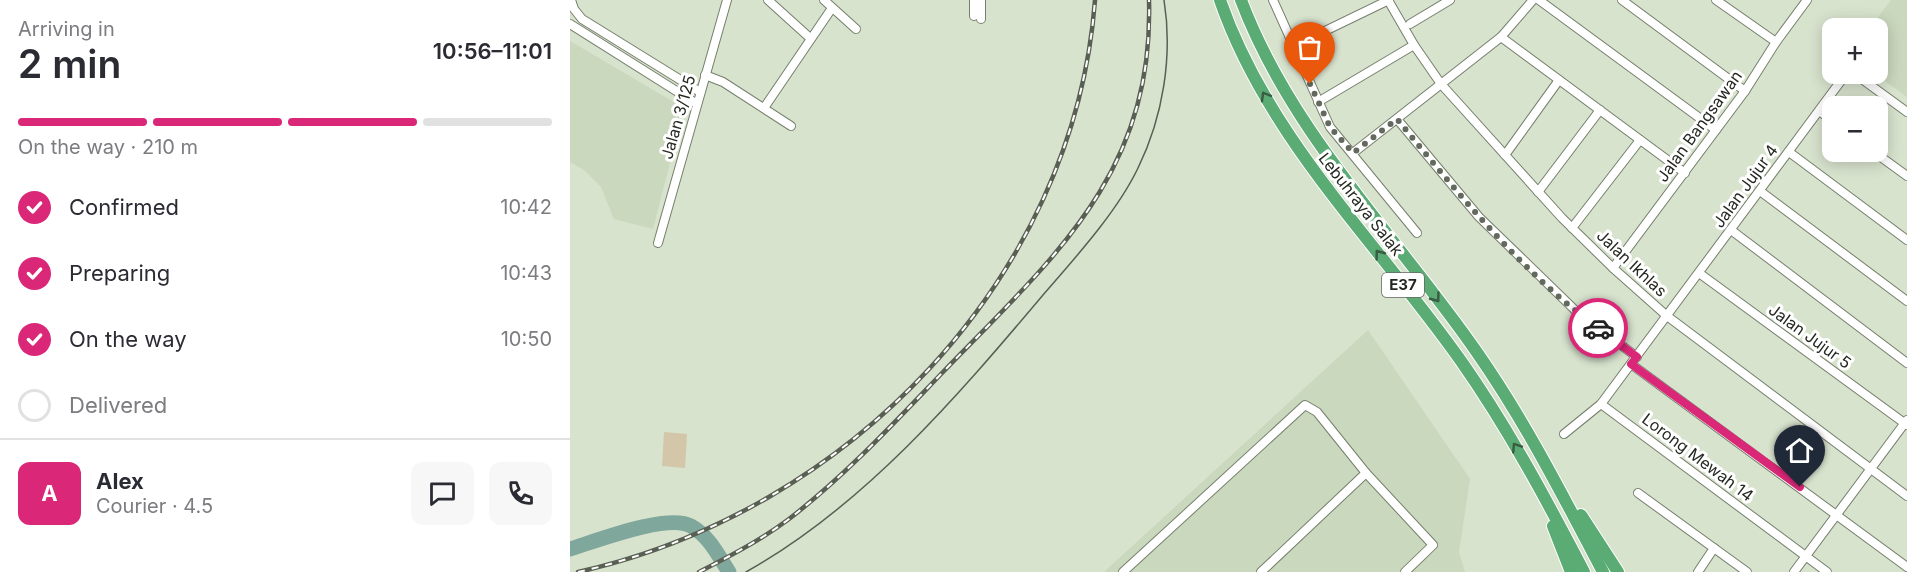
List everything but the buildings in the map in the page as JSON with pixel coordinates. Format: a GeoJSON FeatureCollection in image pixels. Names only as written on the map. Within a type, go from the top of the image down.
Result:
{"type":"FeatureCollection","features":[{"type":"Feature","properties":{"kind":"highway","name":"Lebuhraya Salak"},"geometry":{"type":"LineString","coordinates":[[1220,0],[1255,78],[1280,122],[1460,360],[1530,467],[1584,572]]}},
{"type":"Feature","properties":{"kind":"highway","name":"Lebuhraya Salak"},"geometry":{"type":"LineString","coordinates":[[1240,0],[1283,89],[1322,147],[1475,350],[1541,453],[1603,572]]}},
{"type":"Feature","properties":{"kind":"highway"},"geometry":{"type":"LineString","coordinates":[[1541,453],[1618,572]]}},
{"type":"Feature","properties":{"kind":"highway"},"geometry":{"type":"LineString","coordinates":[[1530,467],[1571,572]]}},
{"type":"Feature","properties":{"kind":"street"},"geometry":{"type":"LineString","coordinates":[[571,0],[574,9],[582,19],[700,92]]}},
{"type":"Feature","properties":{"kind":"street","name":"Jalan 3/125"},"geometry":{"type":"LineString","coordinates":[[658,243],[727,0]]}},
{"type":"Feature","properties":{"kind":"street"},"geometry":{"type":"LineString","coordinates":[[768,0],[810,38]]}},
{"type":"Feature","properties":{"kind":"street"},"geometry":{"type":"LineString","coordinates":[[824,0],[856,29]]}},
{"type":"Feature","properties":{"kind":"street"},"geometry":{"type":"LineString","coordinates":[[974,0],[977,15],[981,0]]}},
{"type":"Feature","properties":{"kind":"street"},"geometry":{"type":"LineString","coordinates":[[1273,0],[1330,127],[1417,233]]}},
{"type":"Feature","properties":{"kind":"street"},"geometry":{"type":"LineString","coordinates":[[1294,46],[1389,0]]}},
{"type":"Feature","properties":{"kind":"street","name":"Jalan Ikhlas"},"geometry":{"type":"LineString","coordinates":[[1389,0],[1413,45],[1441,84],[1538,192],[1613,268],[1667,316],[1907,496]]}},
{"type":"Feature","properties":{"kind":"street"},"geometry":{"type":"LineString","coordinates":[[1410,24],[1450,0]]}},
{"type":"Feature","properties":{"kind":"street"},"geometry":{"type":"LineString","coordinates":[[1353,153],[1501,37],[1533,0]]}},
{"type":"Feature","properties":{"kind":"street"},"geometry":{"type":"LineString","coordinates":[[1539,0],[1716,130]]}},
{"type":"Feature","properties":{"kind":"street"},"geometry":{"type":"LineString","coordinates":[[1623,0],[1746,91]]}},
{"type":"Feature","properties":{"kind":"street"},"geometry":{"type":"LineString","coordinates":[[1716,0],[1776,42]]}},
{"type":"Feature","properties":{"kind":"street","name":"Jalan Bangsawan"},"geometry":{"type":"LineString","coordinates":[[1613,268],[1746,91],[1776,42],[1807,0]]}},
{"type":"Feature","properties":{"kind":"street"},"geometry":{"type":"LineString","coordinates":[[764,108],[832,8]]}},
{"type":"Feature","properties":{"kind":"street"},"geometry":{"type":"LineString","coordinates":[[570,24],[697,104]]}},
{"type":"Feature","properties":{"kind":"street"},"geometry":{"type":"LineString","coordinates":[[1501,37],[1685,173]]}},
{"type":"Feature","properties":{"kind":"street"},"geometry":{"type":"LineString","coordinates":[[1318,102],[1413,45]]}},
{"type":"Feature","properties":{"kind":"street"},"geometry":{"type":"LineString","coordinates":[[705,75],[723,82],[791,126]]}},
{"type":"Feature","properties":{"kind":"street"},"geometry":{"type":"LineString","coordinates":[[1505,155],[1559,80]]}},
{"type":"Feature","properties":{"kind":"street","name":"Jalan Jujur 4"},"geometry":{"type":"LineString","coordinates":[[1667,316],[1839,84]]}},
{"type":"Feature","properties":{"kind":"street"},"geometry":{"type":"LineString","coordinates":[[1870,84],[1905,108]]}},
{"type":"Feature","properties":{"kind":"street"},"geometry":{"type":"LineString","coordinates":[[1538,192],[1600,110]]}},
{"type":"Feature","properties":{"kind":"street"},"geometry":{"type":"LineString","coordinates":[[1397,119],[1479,217],[1577,312],[1637,357]]}},
{"type":"Feature","properties":{"kind":"street"},"geometry":{"type":"LineString","coordinates":[[1572,228],[1640,140]]}},
{"type":"Feature","properties":{"kind":"street"},"geometry":{"type":"LineString","coordinates":[[1789,152],[1907,240]]}},
{"type":"Feature","properties":{"kind":"street"},"geometry":{"type":"LineString","coordinates":[[1888,162],[1907,176]]}},
{"type":"Feature","properties":{"kind":"street"},"geometry":{"type":"LineString","coordinates":[[1760,191],[1907,301]]}},
{"type":"Feature","properties":{"kind":"street"},"geometry":{"type":"LineString","coordinates":[[1731,230],[1907,363]]}},
{"type":"Feature","properties":{"kind":"street","name":"Jalan Jujur 5"},"geometry":{"type":"LineString","coordinates":[[1699,273],[1906,422]]}},
{"type":"Feature","properties":{"kind":"street"},"geometry":{"type":"LineString","coordinates":[[1564,434],[1601,404],[1667,316]]}},
{"type":"Feature","properties":{"kind":"street"},"geometry":{"type":"LineString","coordinates":[[1631,364],[1907,567]]}},
{"type":"Feature","properties":{"kind":"street","name":"Lorong Mewah 14"},"geometry":{"type":"LineString","coordinates":[[1601,404],[1827,572]]}},
{"type":"Feature","properties":{"kind":"street"},"geometry":{"type":"LineString","coordinates":[[1123,572],[1305,405],[1317,412],[1366,473],[1433,545],[1405,572]]}},
{"type":"Feature","properties":{"kind":"street"},"geometry":{"type":"LineString","coordinates":[[1794,572],[1906,422]]}},
{"type":"Feature","properties":{"kind":"street"},"geometry":{"type":"LineString","coordinates":[[1261,572],[1366,473]]}},
{"type":"Feature","properties":{"kind":"street"},"geometry":{"type":"LineString","coordinates":[[1638,493],[1747,572]]}},
{"type":"Feature","properties":{"kind":"street"},"geometry":{"type":"LineString","coordinates":[[1698,572],[1714,548]]}},
{"type":"Feature","properties":{"kind":"shaded area"},"geometry":{"type":"Polygon","coordinates":[[[1891,0],[1907,0],[1907,97],[1888,83],[1888,18],[1878,18],[1891,0]]]}},
{"type":"Feature","properties":{"kind":"shaded area"},"geometry":{"type":"Polygon","coordinates":[[[570,41],[684,108],[653,229],[614,219],[601,187],[584,170],[570,162],[570,41]]]}},
{"type":"Feature","properties":{"kind":"shaded area"},"geometry":{"type":"Polygon","coordinates":[[[1368,330],[1470,479],[1459,552],[1465,572],[1104,572],[1368,330]]]}},
{"type":"Feature","properties":{"kind":"shaded area"},"geometry":{"type":"Polygon","coordinates":[[[664,432],[687,434],[685,468],[662,466],[664,432]]]}},
{"type":"Feature","properties":{"kind":"waterway"},"geometry":{"type":"LineString","coordinates":[[570,549],[649,525],[680,523],[691,526],[703,535],[713,546],[729,572]]}},
{"type":"Feature","properties":{"kind":"tram line"},"geometry":{"type":"LineString","coordinates":[[746,572],[789,545],[830,515],[906,447],[977,372],[1107,218],[1138,168],[1160,107],[1167,43],[1164,0]]}},
{"type":"Feature","properties":{"kind":"railway"},"geometry":{"type":"LineString","coordinates":[[578,572],[677,542],[769,497],[854,438],[930,368],[993,288],[1043,199],[1078,103],[1095,0]]}},
{"type":"Feature","properties":{"kind":"railway"},"geometry":{"type":"LineString","coordinates":[[699,572],[778,527],[830,485],[906,410],[1058,250],[1089,208],[1115,164],[1134,116],[1146,61],[1149,0]]}},
{"type":"Feature","properties":{"kind":"way so far"},"geometry":{"type":"LineString","coordinates":[[1310,84],[1330,127],[1353,153],[1397,119],[1479,217],[1577,312],[1598,328]]}},
{"type":"Feature","properties":{"kind":"route"},"geometry":{"type":"LineString","coordinates":[[1598,328],[1637,357],[1631,364],[1800,487]]}}]}
